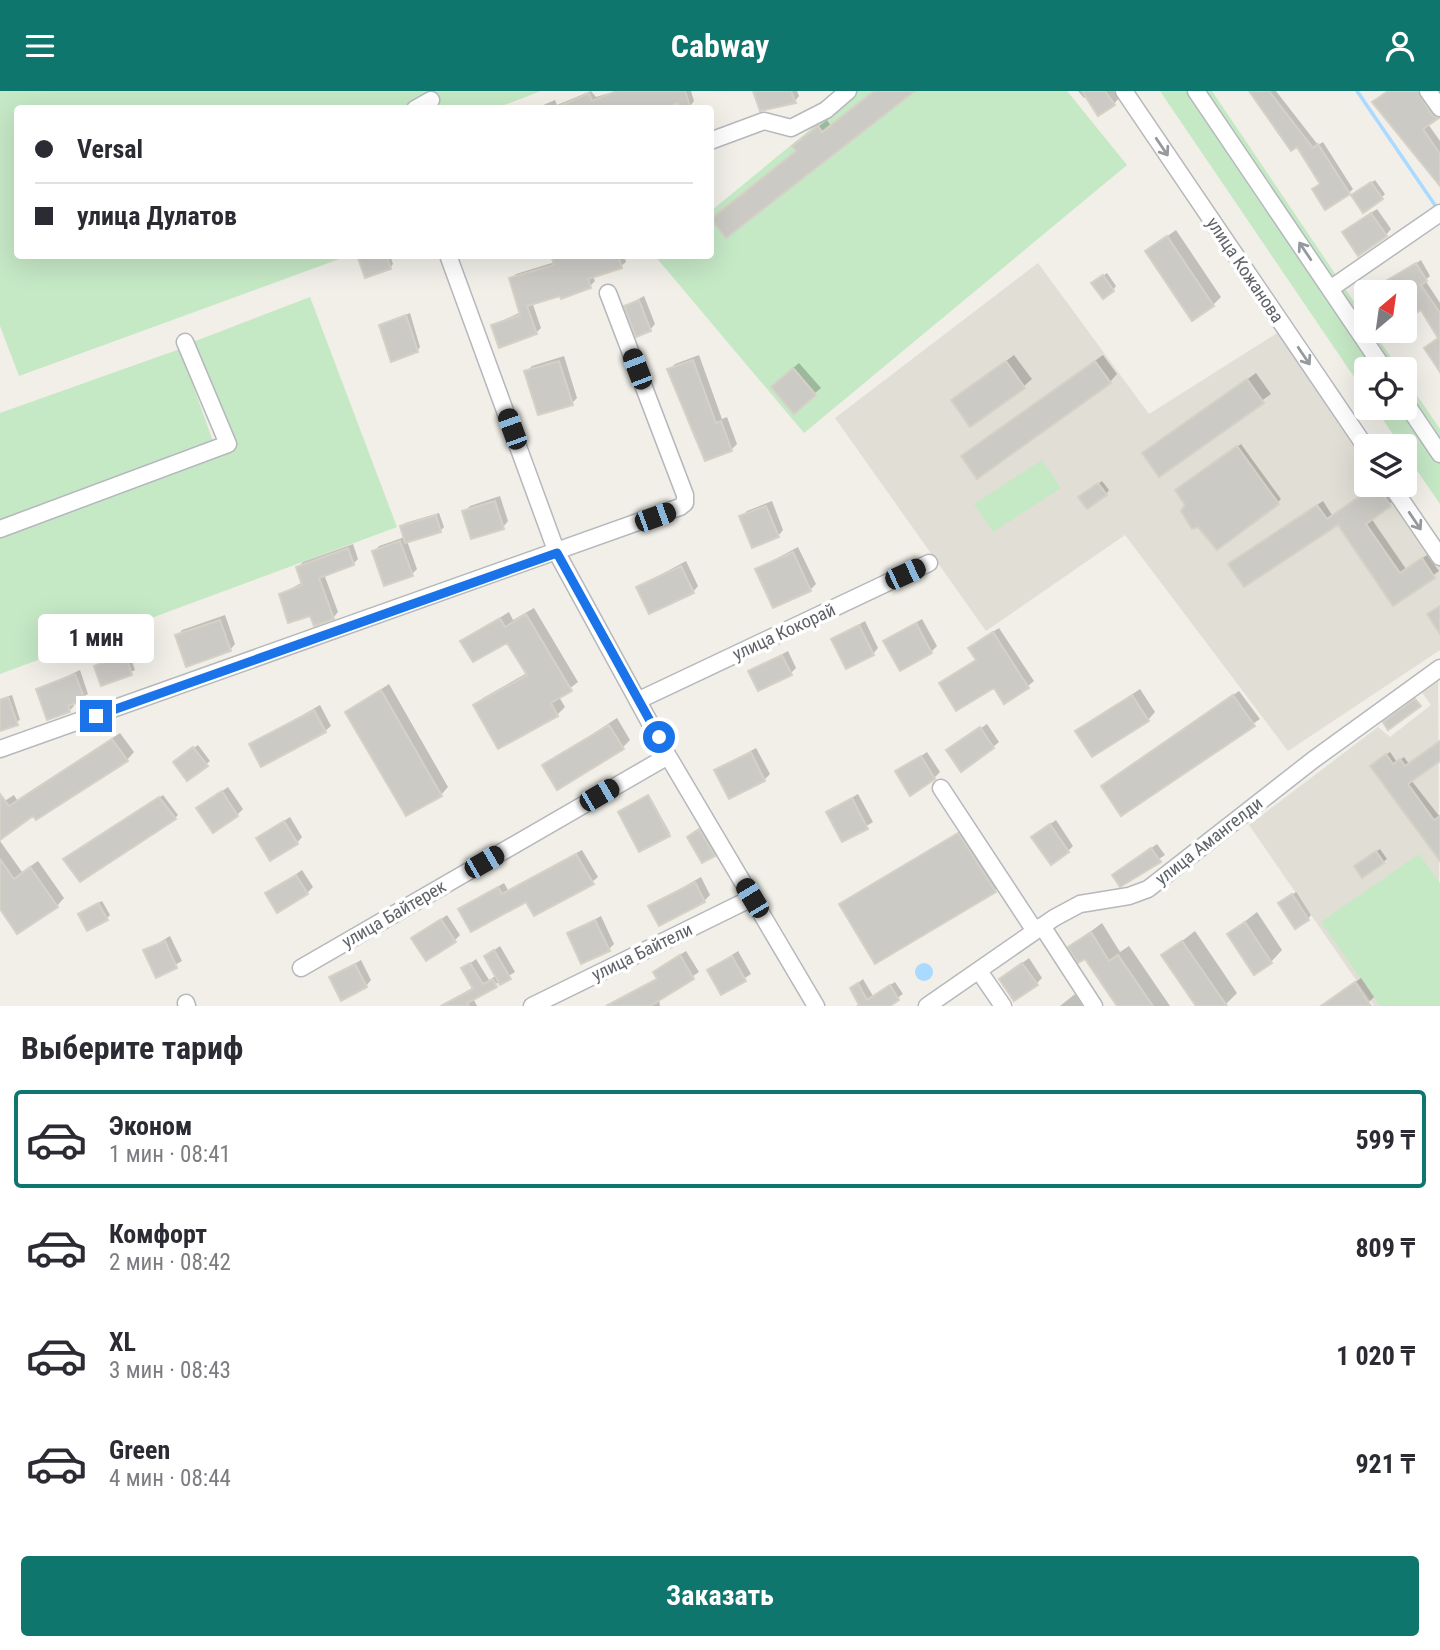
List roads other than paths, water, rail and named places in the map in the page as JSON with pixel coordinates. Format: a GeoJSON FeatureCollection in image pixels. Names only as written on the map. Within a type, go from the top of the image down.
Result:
{"type":"FeatureCollection","features":[{"type":"Feature","properties":{"kind":"street"},"geometry":{"type":"LineString","coordinates":[[714,140],[764,121],[791,128],[826,110],[848,91]]}},
{"type":"Feature","properties":{"kind":"street","name":"улица Кожанова"},"geometry":{"type":"LineString","coordinates":[[1124,91],[1357,434]]}},
{"type":"Feature","properties":{"kind":"street"},"geometry":{"type":"LineString","coordinates":[[1196,91],[1376,357]]}},
{"type":"Feature","properties":{"kind":"street"},"geometry":{"type":"LineString","coordinates":[[1428,91],[1440,109]]}},
{"type":"Feature","properties":{"kind":"street"},"geometry":{"type":"LineString","coordinates":[[422,105],[431,100]]}},
{"type":"Feature","properties":{"kind":"street"},"geometry":{"type":"LineString","coordinates":[[1330,289],[1440,213]]}},
{"type":"Feature","properties":{"kind":"street"},"geometry":{"type":"LineString","coordinates":[[449,259],[557,553],[668,755],[816,1006]]}},
{"type":"Feature","properties":{"kind":"street"},"geometry":{"type":"LineString","coordinates":[[0,749],[680,507],[685,503],[685,495],[608,293]]}},
{"type":"Feature","properties":{"kind":"street"},"geometry":{"type":"LineString","coordinates":[[0,529],[228,444],[185,342]]}},
{"type":"Feature","properties":{"kind":"street"},"geometry":{"type":"LineString","coordinates":[[1417,420],[1440,454]]}},
{"type":"Feature","properties":{"kind":"street"},"geometry":{"type":"LineString","coordinates":[[1399,497],[1440,557]]}},
{"type":"Feature","properties":{"kind":"street","name":"улица Кокорай"},"geometry":{"type":"LineString","coordinates":[[639,700],[929,563]]}},
{"type":"Feature","properties":{"kind":"street","name":"улица Амангелди"},"geometry":{"type":"LineString","coordinates":[[928,1006],[1038,929],[1080,904],[1129,896],[1148,888],[1313,760],[1440,668]]}},
{"type":"Feature","properties":{"kind":"street","name":"улица Байтерек"},"geometry":{"type":"LineString","coordinates":[[301,968],[668,755]]}},
{"type":"Feature","properties":{"kind":"street"},"geometry":{"type":"LineString","coordinates":[[941,788],[1094,1006]]}},
{"type":"Feature","properties":{"kind":"street","name":"улица Байтели"},"geometry":{"type":"LineString","coordinates":[[532,1006],[752,898]]}},
{"type":"Feature","properties":{"kind":"street"},"geometry":{"type":"LineString","coordinates":[[979,971],[1003,1006]]}},
{"type":"Feature","properties":{"kind":"water"},"geometry":{"type":"Polygon","coordinates":[[[920,963],[928,963],[933,972],[931,979],[920,981],[915,976],[915,968],[920,963]]]}},
{"type":"Feature","properties":{"kind":"waterway"},"geometry":{"type":"LineString","coordinates":[[1357,91],[1437,208]]}}]}
